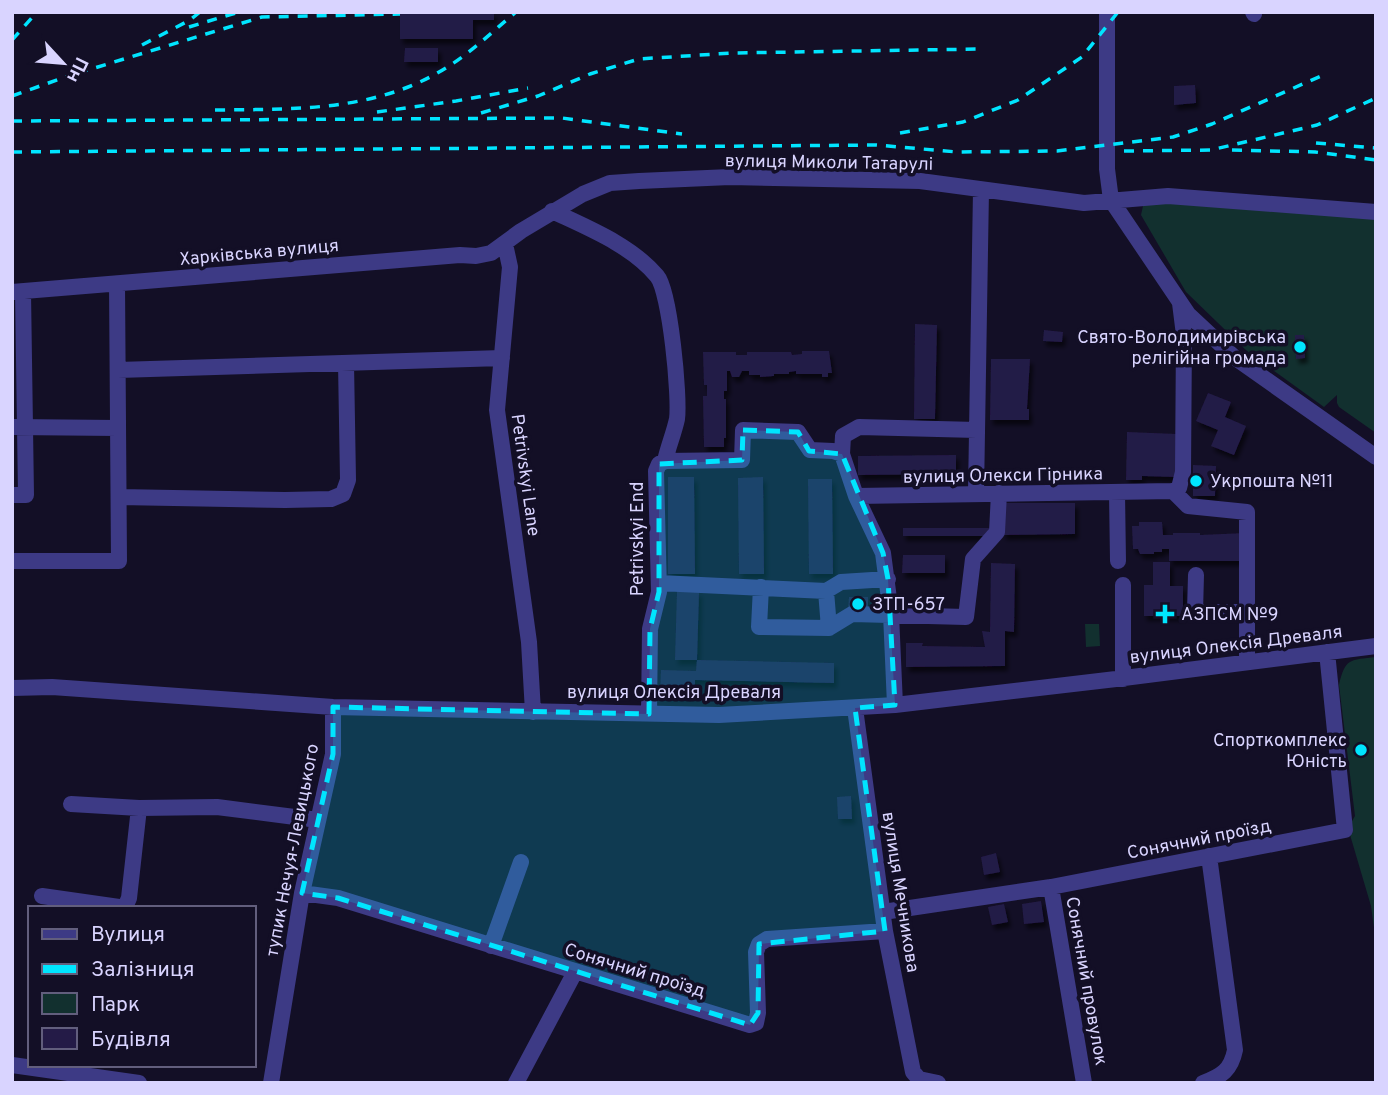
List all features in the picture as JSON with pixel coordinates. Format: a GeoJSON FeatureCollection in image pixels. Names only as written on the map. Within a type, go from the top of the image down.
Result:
{"type":"FeatureCollection","features":[{"type":"Feature","properties":{"kind":"street"},"geometry":{"type":"LineString","coordinates":[[1107,12],[1107,169],[1111,200],[1180,303],[1234,357],[1376,457]]}},
{"type":"Feature","properties":{"kind":"street","name":"вулиця Миколи Татарулі"},"geometry":{"type":"LineString","coordinates":[[505,244],[552,211],[610,183],[730,177],[909,180],[1084,203],[1168,196],[1376,212]]}},
{"type":"Feature","properties":{"kind":"street"},"geometry":{"type":"LineString","coordinates":[[976,493],[981,190]]}},
{"type":"Feature","properties":{"kind":"street","name":"Petrivskyi End"},"geometry":{"type":"LineString","coordinates":[[552,211],[594,231],[628,252],[660,278],[670,324],[677,378],[677,418],[665,461],[659,464],[656,471],[659,592],[650,629],[649,714]]}},
{"type":"Feature","properties":{"kind":"street","name":"Харківська вулиця"},"geometry":{"type":"LineString","coordinates":[[18,292],[254,271],[476,256],[491,253],[505,244]]}},
{"type":"Feature","properties":{"kind":"street","name":"Petrivskyi Lane"},"geometry":{"type":"LineString","coordinates":[[505,244],[510,267],[496,410],[528,642],[533,712]]}},
{"type":"Feature","properties":{"kind":"street"},"geometry":{"type":"LineString","coordinates":[[12,561],[119,561],[117,284]]}},
{"type":"Feature","properties":{"kind":"street"},"geometry":{"type":"LineString","coordinates":[[12,495],[26,495],[19,427],[18,292]]}},
{"type":"Feature","properties":{"kind":"street"},"geometry":{"type":"LineString","coordinates":[[1180,303],[1184,335],[1183,472],[1179,488],[1173,491],[1188,506],[1247,512],[1247,662]]}},
{"type":"Feature","properties":{"kind":"street"},"geometry":{"type":"LineString","coordinates":[[118,370],[502,358]]}},
{"type":"Feature","properties":{"kind":"street"},"geometry":{"type":"LineString","coordinates":[[119,498],[308,500],[331,499],[343,494],[348,480],[346,363]]}},
{"type":"Feature","properties":{"kind":"street"},"geometry":{"type":"LineString","coordinates":[[19,427],[118,428]]}},
{"type":"Feature","properties":{"kind":"street"},"geometry":{"type":"LineString","coordinates":[[895,705],[891,614],[883,552],[856,496],[842,454],[843,436],[859,427],[977,430]]}},
{"type":"Feature","properties":{"kind":"street"},"geometry":{"type":"LineString","coordinates":[[665,461],[743,460],[743,430],[798,432],[810,450],[842,454]]}},
{"type":"Feature","properties":{"kind":"street","name":"вулиця Олекси Гірника"},"geometry":{"type":"LineString","coordinates":[[856,496],[1173,491]]}},
{"type":"Feature","properties":{"kind":"street"},"geometry":{"type":"LineString","coordinates":[[761,587],[759,627],[830,628],[852,614],[966,617],[973,559],[997,532],[999,493]]}},
{"type":"Feature","properties":{"kind":"street"},"geometry":{"type":"LineString","coordinates":[[1117,493],[1118,561]]}},
{"type":"Feature","properties":{"kind":"street"},"geometry":{"type":"LineString","coordinates":[[1196,575],[1195,612],[1247,612]]}},
{"type":"Feature","properties":{"kind":"street"},"geometry":{"type":"LineString","coordinates":[[659,583],[826,591],[841,582],[888,579]]}},
{"type":"Feature","properties":{"kind":"street"},"geometry":{"type":"LineString","coordinates":[[1123,585],[1116,637],[1123,679]]}},
{"type":"Feature","properties":{"kind":"street"},"geometry":{"type":"LineString","coordinates":[[826,591],[830,628]]}},
{"type":"Feature","properties":{"kind":"street","name":"вулиця Олексія Древаля"},"geometry":{"type":"LineString","coordinates":[[12,688],[52,687],[333,707],[719,715],[895,705],[1376,646]]}},
{"type":"Feature","properties":{"kind":"street","name":"Сонячний проїзд"},"geometry":{"type":"LineString","coordinates":[[883,912],[1051,887],[1345,830],[1327,652]]}},
{"type":"Feature","properties":{"kind":"street","name":"тупик Нечуя-Левицького"},"geometry":{"type":"LineString","coordinates":[[271,1083],[302,892],[333,754],[333,707]]}},
{"type":"Feature","properties":{"kind":"street","name":"вулиця Мечникова"},"geometry":{"type":"LineString","coordinates":[[855,708],[885,931],[916,1081]]}},
{"type":"Feature","properties":{"kind":"street"},"geometry":{"type":"LineString","coordinates":[[71,804],[139,808],[217,807],[318,820]]}},
{"type":"Feature","properties":{"kind":"street"},"geometry":{"type":"LineString","coordinates":[[122,906],[129,898],[139,808]]}},
{"type":"Feature","properties":{"kind":"street"},"geometry":{"type":"LineString","coordinates":[[1203,1083],[1230,1076],[1235,1050],[1209,856]]}},
{"type":"Feature","properties":{"kind":"street"},"geometry":{"type":"LineString","coordinates":[[491,946],[522,862]]}},
{"type":"Feature","properties":{"kind":"street","name":"Сонячний провулок"},"geometry":{"type":"LineString","coordinates":[[1051,887],[1084,1083]]}},
{"type":"Feature","properties":{"kind":"street","name":"Сонячний проїзд"},"geometry":{"type":"LineString","coordinates":[[302,892],[338,898],[750,1025],[756,1023],[758,1013],[756,952],[759,944],[766,939],[885,931]]}},
{"type":"Feature","properties":{"kind":"street"},"geometry":{"type":"LineString","coordinates":[[42,897],[111,906]]}},
{"type":"Feature","properties":{"kind":"street"},"geometry":{"type":"LineString","coordinates":[[516,1083],[575,972]]}},
{"type":"Feature","properties":{"kind":"street"},"geometry":{"type":"LineString","coordinates":[[12,1065],[139,1083]]}},
{"type":"Feature","properties":{"kind":"street"},"geometry":{"type":"LineString","coordinates":[[916,1081],[939,1083]]}},
{"type":"Feature","properties":{"kind":"highlighted area"},"geometry":{"type":"Polygon","coordinates":[[[743,430],[798,432],[809,451],[842,454],[883,553],[888,579],[895,705],[855,708],[885,931],[759,944],[758,1013],[750,1025],[338,898],[302,893],[333,754],[333,707],[649,714],[650,629],[659,592],[659,464],[742,460],[743,430]]]}},
{"type":"Feature","properties":{"kind":"green space"},"geometry":{"type":"Polygon","coordinates":[[[1157,202],[1376,216],[1376,433],[1339,407],[1337,395],[1324,407],[1249,353],[1186,292],[1141,215],[1143,206],[1157,202]]]}},
{"type":"Feature","properties":{"kind":"green space"},"geometry":{"type":"Polygon","coordinates":[[[1085,624],[1099,624],[1100,646],[1086,647],[1085,624]]]}},
{"type":"Feature","properties":{"kind":"green space","name":"Cпорткомплекс Юність"},"geometry":{"type":"Polygon","coordinates":[[[1376,657],[1376,942],[1371,906],[1348,828],[1355,816],[1339,685],[1346,665],[1354,660],[1376,657]]]}},
{"type":"Feature","properties":{"kind":"building"},"geometry":{"type":"Polygon","coordinates":[[[400,12],[494,12],[494,20],[473,20],[473,39],[400,39],[400,12]]]}},
{"type":"Feature","properties":{"kind":"building"},"geometry":{"type":"Polygon","coordinates":[[[405,48],[438,48],[438,62],[404,62],[405,48]]]}},
{"type":"Feature","properties":{"kind":"building"},"geometry":{"type":"Polygon","coordinates":[[[1195,85],[1196,103],[1174,105],[1174,86],[1195,85]]]}},
{"type":"Feature","properties":{"kind":"building"},"geometry":{"type":"Polygon","coordinates":[[[915,324],[937,325],[935,419],[914,419],[915,324]]]}},
{"type":"Feature","properties":{"kind":"building"},"geometry":{"type":"Polygon","coordinates":[[[1044,330],[1063,332],[1062,342],[1043,341],[1044,330]]]}},
{"type":"Feature","properties":{"kind":"building","name":"Свято-Володимирівська релігійна громада"},"geometry":{"type":"Polygon","coordinates":[[[1295,335],[1304,335],[1305,358],[1296,359],[1295,335]]]}},
{"type":"Feature","properties":{"kind":"building"},"geometry":{"type":"Polygon","coordinates":[[[802,351],[829,351],[832,373],[828,373],[828,377],[822,377],[822,374],[796,374],[796,371],[760,377],[749,375],[749,371],[742,371],[739,377],[732,377],[730,371],[727,371],[727,391],[724,391],[724,447],[704,447],[703,396],[707,396],[707,385],[704,385],[703,352],[736,352],[736,355],[747,355],[747,352],[791,352],[792,355],[802,354],[802,351]]]}},
{"type":"Feature","properties":{"kind":"building"},"geometry":{"type":"Polygon","coordinates":[[[991,359],[1030,359],[1027,409],[1029,420],[990,420],[991,359]]]}},
{"type":"Feature","properties":{"kind":"building"},"geometry":{"type":"Polygon","coordinates":[[[1208,393],[1231,402],[1225,417],[1246,426],[1234,455],[1211,446],[1218,430],[1196,421],[1208,393]]]}},
{"type":"Feature","properties":{"kind":"building"},"geometry":{"type":"Polygon","coordinates":[[[1127,432],[1177,434],[1176,477],[1142,476],[1142,480],[1126,480],[1127,432]]]}},
{"type":"Feature","properties":{"kind":"building"},"geometry":{"type":"Polygon","coordinates":[[[956,455],[956,474],[858,475],[858,456],[956,455]]]}},
{"type":"Feature","properties":{"kind":"building"},"geometry":{"type":"Polygon","coordinates":[[[1193,465],[1216,466],[1215,496],[1193,496],[1193,465]]]}},
{"type":"Feature","properties":{"kind":"building"},"geometry":{"type":"Polygon","coordinates":[[[668,477],[694,477],[695,574],[668,574],[668,477]]]}},
{"type":"Feature","properties":{"kind":"building"},"geometry":{"type":"Polygon","coordinates":[[[763,477],[764,574],[739,574],[738,478],[763,477]]]}},
{"type":"Feature","properties":{"kind":"building"},"geometry":{"type":"Polygon","coordinates":[[[808,479],[832,479],[833,574],[809,574],[808,479]]]}},
{"type":"Feature","properties":{"kind":"building"},"geometry":{"type":"Polygon","coordinates":[[[1002,503],[1075,503],[1075,534],[1003,535],[1002,503]]]}},
{"type":"Feature","properties":{"kind":"building"},"geometry":{"type":"Polygon","coordinates":[[[1139,522],[1162,522],[1163,535],[1246,533],[1246,561],[1169,561],[1169,549],[1162,549],[1162,552],[1154,554],[1140,554],[1138,549],[1133,549],[1132,526],[1139,526],[1139,522]]]}},
{"type":"Feature","properties":{"kind":"building"},"geometry":{"type":"Polygon","coordinates":[[[903,528],[991,528],[991,536],[903,536],[903,528]]]}},
{"type":"Feature","properties":{"kind":"building"},"geometry":{"type":"Polygon","coordinates":[[[903,555],[945,555],[945,573],[902,573],[903,555]]]}},
{"type":"Feature","properties":{"kind":"building"},"geometry":{"type":"Polygon","coordinates":[[[1153,562],[1170,562],[1170,586],[1183,586],[1183,616],[1144,616],[1144,585],[1153,585],[1153,562]]]}},
{"type":"Feature","properties":{"kind":"building"},"geometry":{"type":"Polygon","coordinates":[[[991,563],[1015,564],[1014,632],[1005,631],[1005,666],[906,667],[906,643],[923,643],[922,646],[985,647],[982,631],[990,632],[991,563]]]}},
{"type":"Feature","properties":{"kind":"building"},"geometry":{"type":"Polygon","coordinates":[[[677,591],[699,592],[697,660],[675,660],[677,591]]]}},
{"type":"Feature","properties":{"kind":"building","name":"ЗТП-657"},"geometry":{"type":"Polygon","coordinates":[[[849,597],[868,597],[868,611],[848,610],[849,597]]]}},
{"type":"Feature","properties":{"kind":"building"},"geometry":{"type":"Polygon","coordinates":[[[697,660],[834,663],[834,683],[695,680],[695,695],[660,694],[661,670],[696,671],[697,660]]]}},
{"type":"Feature","properties":{"kind":"building"},"geometry":{"type":"Polygon","coordinates":[[[851,796],[852,819],[838,819],[837,797],[851,796]]]}},
{"type":"Feature","properties":{"kind":"building"},"geometry":{"type":"Polygon","coordinates":[[[996,853],[1000,872],[984,875],[981,857],[996,853]]]}},
{"type":"Feature","properties":{"kind":"building"},"geometry":{"type":"Polygon","coordinates":[[[1041,901],[1044,922],[1024,924],[1022,904],[1041,901]]]}},
{"type":"Feature","properties":{"kind":"building"},"geometry":{"type":"Polygon","coordinates":[[[1004,904],[1008,922],[992,925],[988,907],[1004,904]]]}},
{"type":"Feature","properties":{"kind":"railway"},"geometry":{"type":"LineString","coordinates":[[12,40],[37,12]]}},
{"type":"Feature","properties":{"kind":"railway"},"geometry":{"type":"LineString","coordinates":[[142,45],[200,12]]}},
{"type":"Feature","properties":{"kind":"railway"},"geometry":{"type":"LineString","coordinates":[[189,27],[239,12]]}},
{"type":"Feature","properties":{"kind":"railway"},"geometry":{"type":"LineString","coordinates":[[215,110],[312,107],[375,98],[434,75],[483,41],[516,12]]}},
{"type":"Feature","properties":{"kind":"railway"},"geometry":{"type":"LineString","coordinates":[[900,133],[963,122],[1018,100],[1082,57],[1118,12]]}},
{"type":"Feature","properties":{"kind":"railway"},"geometry":{"type":"LineString","coordinates":[[78,73],[262,17],[400,14]]}},
{"type":"Feature","properties":{"kind":"railway"},"geometry":{"type":"LineString","coordinates":[[481,113],[538,96],[590,74],[639,59],[732,53],[982,49]]}},
{"type":"Feature","properties":{"kind":"railway"},"geometry":{"type":"LineString","coordinates":[[12,96],[85,70]]}},
{"type":"Feature","properties":{"kind":"railway"},"geometry":{"type":"LineString","coordinates":[[12,152],[876,145],[957,152],[1057,151],[1173,137],[1212,124],[1321,76]]}},
{"type":"Feature","properties":{"kind":"railway"},"geometry":{"type":"LineString","coordinates":[[377,112],[528,88]]}},
{"type":"Feature","properties":{"kind":"railway"},"geometry":{"type":"LineString","coordinates":[[1124,151],[1211,150],[1317,125],[1376,98]]}},
{"type":"Feature","properties":{"kind":"railway"},"geometry":{"type":"LineString","coordinates":[[12,121],[562,118],[682,134]]}},
{"type":"Feature","properties":{"kind":"railway"},"geometry":{"type":"LineString","coordinates":[[1316,143],[1376,148]]}},
{"type":"Feature","properties":{"kind":"railway"},"geometry":{"type":"LineString","coordinates":[[1232,150],[1315,152],[1376,160]]}},
{"type":"Feature","properties":{"kind":"place","name":"Свято-Володимирівська релігійна громада"},"geometry":{"type":"Point","coordinates":[1300,347]}},
{"type":"Feature","properties":{"kind":"place","name":"Укрпошта №11"},"geometry":{"type":"Point","coordinates":[1196,481]}},
{"type":"Feature","properties":{"kind":"place","name":"ЗТП-657"},"geometry":{"type":"Point","coordinates":[858,604]}},
{"type":"Feature","properties":{"kind":"place","name":"АЗПСМ №9"},"geometry":{"type":"Point","coordinates":[1165,614]}},
{"type":"Feature","properties":{"kind":"place","name":"Cпорткомплекс Юність"},"geometry":{"type":"Point","coordinates":[1361,750]}}]}
